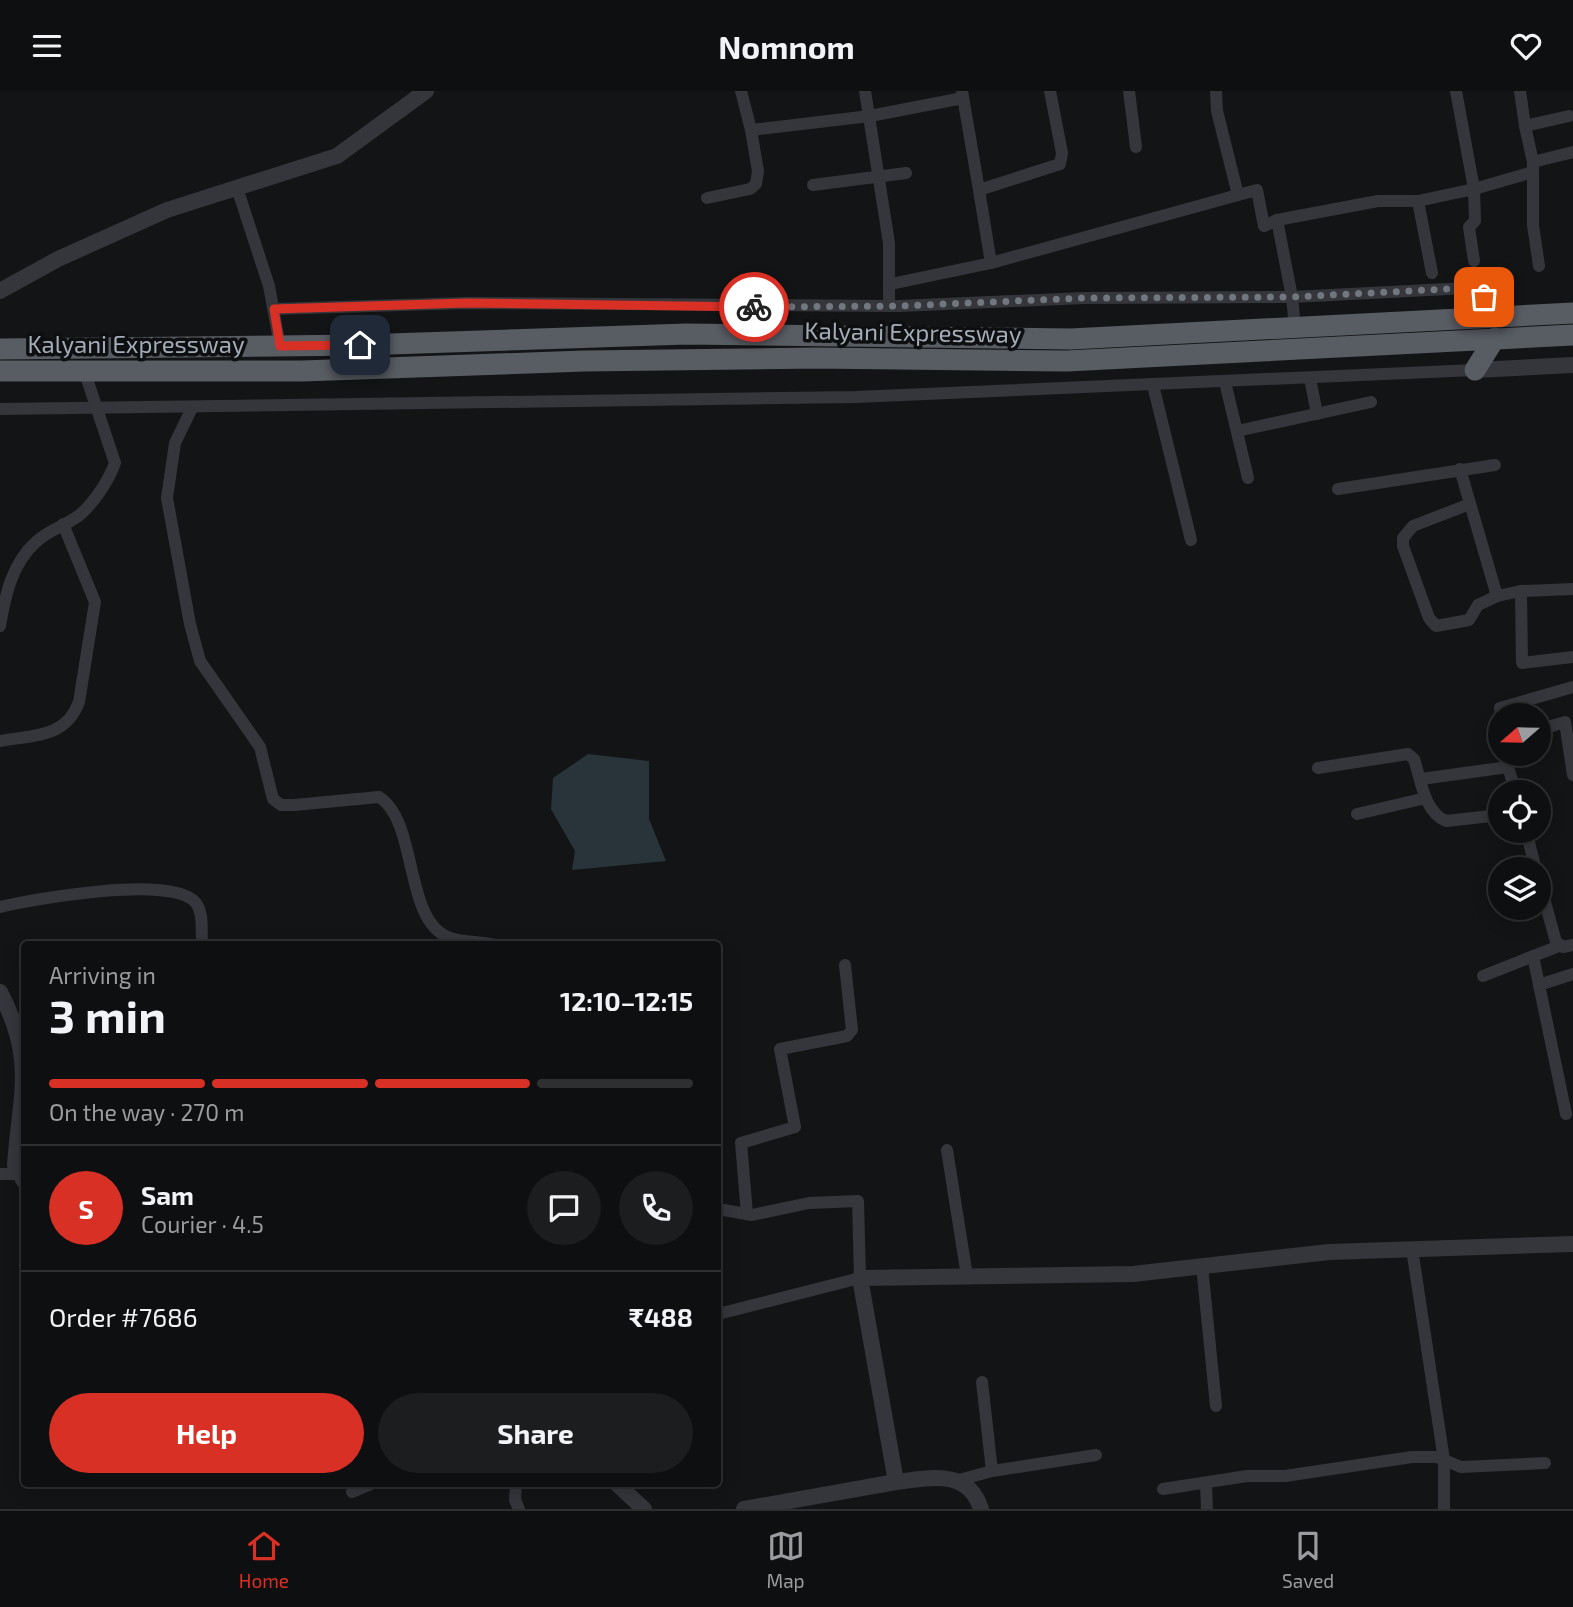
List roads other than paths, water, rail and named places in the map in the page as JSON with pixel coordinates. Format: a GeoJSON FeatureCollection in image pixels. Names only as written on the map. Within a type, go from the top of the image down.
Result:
{"type":"FeatureCollection","features":[{"type":"Feature","properties":{"kind":"highway","name":"Kalyani Expressway"},"geometry":{"type":"LineString","coordinates":[[0,349],[280,346],[687,334],[1071,339],[1573,313]]}},
{"type":"Feature","properties":{"kind":"highway","name":"Kalyani Expressway"},"geometry":{"type":"LineString","coordinates":[[0,371],[302,371],[584,361],[816,358],[1067,361],[1215,356],[1573,335]]}},
{"type":"Feature","properties":{"kind":"highway"},"geometry":{"type":"LineString","coordinates":[[1475,370],[1495,338]]}},
{"type":"Feature","properties":{"kind":"street"},"geometry":{"type":"LineString","coordinates":[[0,291],[58,259],[167,210],[337,156],[426,91]]}},
{"type":"Feature","properties":{"kind":"street"},"geometry":{"type":"LineString","coordinates":[[707,198],[750,189],[756,184],[758,171],[741,91]]}},
{"type":"Feature","properties":{"kind":"street"},"geometry":{"type":"LineString","coordinates":[[865,91],[889,243],[889,306]]}},
{"type":"Feature","properties":{"kind":"street"},"geometry":{"type":"LineString","coordinates":[[979,190],[1060,164],[1062,153],[1050,91]]}},
{"type":"Feature","properties":{"kind":"street"},"geometry":{"type":"LineString","coordinates":[[1129,91],[1136,148]]}},
{"type":"Feature","properties":{"kind":"street"},"geometry":{"type":"LineString","coordinates":[[1216,91],[1217,110],[1238,195]]}},
{"type":"Feature","properties":{"kind":"street"},"geometry":{"type":"LineString","coordinates":[[1456,91],[1474,189],[1475,221],[1469,227],[1474,261]]}},
{"type":"Feature","properties":{"kind":"street"},"geometry":{"type":"LineString","coordinates":[[1520,91],[1533,167],[1533,225],[1539,266]]}},
{"type":"Feature","properties":{"kind":"street"},"geometry":{"type":"LineString","coordinates":[[751,129],[870,116],[962,95],[991,263]]}},
{"type":"Feature","properties":{"kind":"street"},"geometry":{"type":"LineString","coordinates":[[1525,126],[1569,116]]}},
{"type":"Feature","properties":{"kind":"street"},"geometry":{"type":"LineString","coordinates":[[891,285],[991,263],[1257,190],[1264,226],[1378,201],[1418,201],[1474,189],[1573,152]]}},
{"type":"Feature","properties":{"kind":"street"},"geometry":{"type":"LineString","coordinates":[[813,185],[906,173]]}},
{"type":"Feature","properties":{"kind":"street"},"geometry":{"type":"LineString","coordinates":[[237,188],[274,309],[280,346]]}},
{"type":"Feature","properties":{"kind":"street"},"geometry":{"type":"LineString","coordinates":[[1418,201],[1432,274]]}},
{"type":"Feature","properties":{"kind":"street"},"geometry":{"type":"LineString","coordinates":[[1277,221],[1292,297],[1295,328]]}},
{"type":"Feature","properties":{"kind":"street"},"geometry":{"type":"LineString","coordinates":[[274,309],[466,303],[889,306],[1084,298],[1292,297],[1467,288],[1516,317]]}},
{"type":"Feature","properties":{"kind":"street"},"geometry":{"type":"LineString","coordinates":[[0,409],[856,397],[1573,365]]}},
{"type":"Feature","properties":{"kind":"street"},"geometry":{"type":"LineString","coordinates":[[0,626],[6,593],[22,558],[37,541],[82,513],[110,476],[115,463],[84,370]]}},
{"type":"Feature","properties":{"kind":"street"},"geometry":{"type":"LineString","coordinates":[[1310,378],[1317,414]]}},
{"type":"Feature","properties":{"kind":"street"},"geometry":{"type":"LineString","coordinates":[[1225,382],[1248,478]]}},
{"type":"Feature","properties":{"kind":"street"},"geometry":{"type":"LineString","coordinates":[[1153,385],[1191,540]]}},
{"type":"Feature","properties":{"kind":"street"},"geometry":{"type":"LineString","coordinates":[[1237,432],[1371,402]]}},
{"type":"Feature","properties":{"kind":"street"},"geometry":{"type":"LineString","coordinates":[[192,408],[175,443],[167,498],[190,624],[200,660],[260,747],[273,799],[281,805],[379,797],[389,803],[396,814],[416,886],[436,930],[449,938],[469,941]]}},
{"type":"Feature","properties":{"kind":"street"},"geometry":{"type":"LineString","coordinates":[[1338,489],[1495,465]]}},
{"type":"Feature","properties":{"kind":"street"},"geometry":{"type":"LineString","coordinates":[[1460,469],[1497,596]]}},
{"type":"Feature","properties":{"kind":"street"},"geometry":{"type":"LineString","coordinates":[[1471,504],[1413,526],[1403,538],[1403,547],[1429,618],[1436,626],[1469,620],[1478,605],[1497,596],[1521,591],[1573,589]]}},
{"type":"Feature","properties":{"kind":"street"},"geometry":{"type":"LineString","coordinates":[[0,741],[64,726],[73,717],[79,702],[95,602],[63,524]]}},
{"type":"Feature","properties":{"kind":"street"},"geometry":{"type":"LineString","coordinates":[[1521,591],[1522,663],[1573,657]]}},
{"type":"Feature","properties":{"kind":"street"},"geometry":{"type":"LineString","coordinates":[[1517,703],[1573,687]]}},
{"type":"Feature","properties":{"kind":"street"},"geometry":{"type":"LineString","coordinates":[[1551,726],[1569,721],[1573,775]]}},
{"type":"Feature","properties":{"kind":"street"},"geometry":{"type":"LineString","coordinates":[[1318,768],[1404,753],[1411,755],[1431,811],[1446,821],[1488,816]]}},
{"type":"Feature","properties":{"kind":"street"},"geometry":{"type":"LineString","coordinates":[[1421,779],[1488,764]]}},
{"type":"Feature","properties":{"kind":"street"},"geometry":{"type":"LineString","coordinates":[[1357,814],[1426,798]]}},
{"type":"Feature","properties":{"kind":"street"},"geometry":{"type":"LineString","coordinates":[[0,907],[35,898],[101,890],[178,893],[197,904],[201,916],[201,941]]}},
{"type":"Feature","properties":{"kind":"street"},"geometry":{"type":"LineString","coordinates":[[1551,919],[1559,946]]}},
{"type":"Feature","properties":{"kind":"street"},"geometry":{"type":"LineString","coordinates":[[1483,976],[1559,946],[1573,945]]}},
{"type":"Feature","properties":{"kind":"street"},"geometry":{"type":"LineString","coordinates":[[1533,956],[1566,1114]]}},
{"type":"Feature","properties":{"kind":"street"},"geometry":{"type":"LineString","coordinates":[[747,1214],[741,1143],[795,1127],[780,1049],[847,1035],[852,1030],[845,965]]}},
{"type":"Feature","properties":{"kind":"street"},"geometry":{"type":"LineString","coordinates":[[1539,985],[1573,974]]}},
{"type":"Feature","properties":{"kind":"street"},"geometry":{"type":"LineString","coordinates":[[0,992],[13,1016],[21,1044]]}},
{"type":"Feature","properties":{"kind":"street"},"geometry":{"type":"LineString","coordinates":[[21,1092],[15,1165],[21,1177]]}},
{"type":"Feature","properties":{"kind":"street"},"geometry":{"type":"LineString","coordinates":[[947,1150],[967,1276]]}},
{"type":"Feature","properties":{"kind":"street"},"geometry":{"type":"LineString","coordinates":[[0,1174],[21,1177]]}},
{"type":"Feature","properties":{"kind":"street"},"geometry":{"type":"LineString","coordinates":[[721,1210],[747,1214],[809,1203],[858,1201],[860,1278],[896,1482]]}},
{"type":"Feature","properties":{"kind":"street"},"geometry":{"type":"LineString","coordinates":[[721,1313],[860,1278],[1133,1274],[1329,1252],[1573,1244]]}},
{"type":"Feature","properties":{"kind":"street"},"geometry":{"type":"LineString","coordinates":[[1412,1249],[1444,1459],[1444,1509]]}},
{"type":"Feature","properties":{"kind":"street"},"geometry":{"type":"LineString","coordinates":[[1202,1266],[1216,1406]]}},
{"type":"Feature","properties":{"kind":"street"},"geometry":{"type":"LineString","coordinates":[[982,1382],[992,1471]]}},
{"type":"Feature","properties":{"kind":"street"},"geometry":{"type":"LineString","coordinates":[[960,1481],[992,1471],[1096,1455]]}},
{"type":"Feature","properties":{"kind":"street"},"geometry":{"type":"LineString","coordinates":[[1163,1489],[1247,1476],[1285,1476],[1412,1457],[1437,1457],[1461,1467],[1545,1463]]}},
{"type":"Feature","properties":{"kind":"street"},"geometry":{"type":"LineString","coordinates":[[744,1509],[944,1476],[960,1481],[973,1492],[981,1509]]}},
{"type":"Feature","properties":{"kind":"street"},"geometry":{"type":"LineString","coordinates":[[1206,1483],[1207,1509]]}},
{"type":"Feature","properties":{"kind":"street"},"geometry":{"type":"LineString","coordinates":[[352,1492],[364,1487]]}},
{"type":"Feature","properties":{"kind":"street"},"geometry":{"type":"LineString","coordinates":[[516,1487],[515,1500],[519,1509]]}},
{"type":"Feature","properties":{"kind":"street"},"geometry":{"type":"LineString","coordinates":[[620,1487],[644,1509]]}}]}
